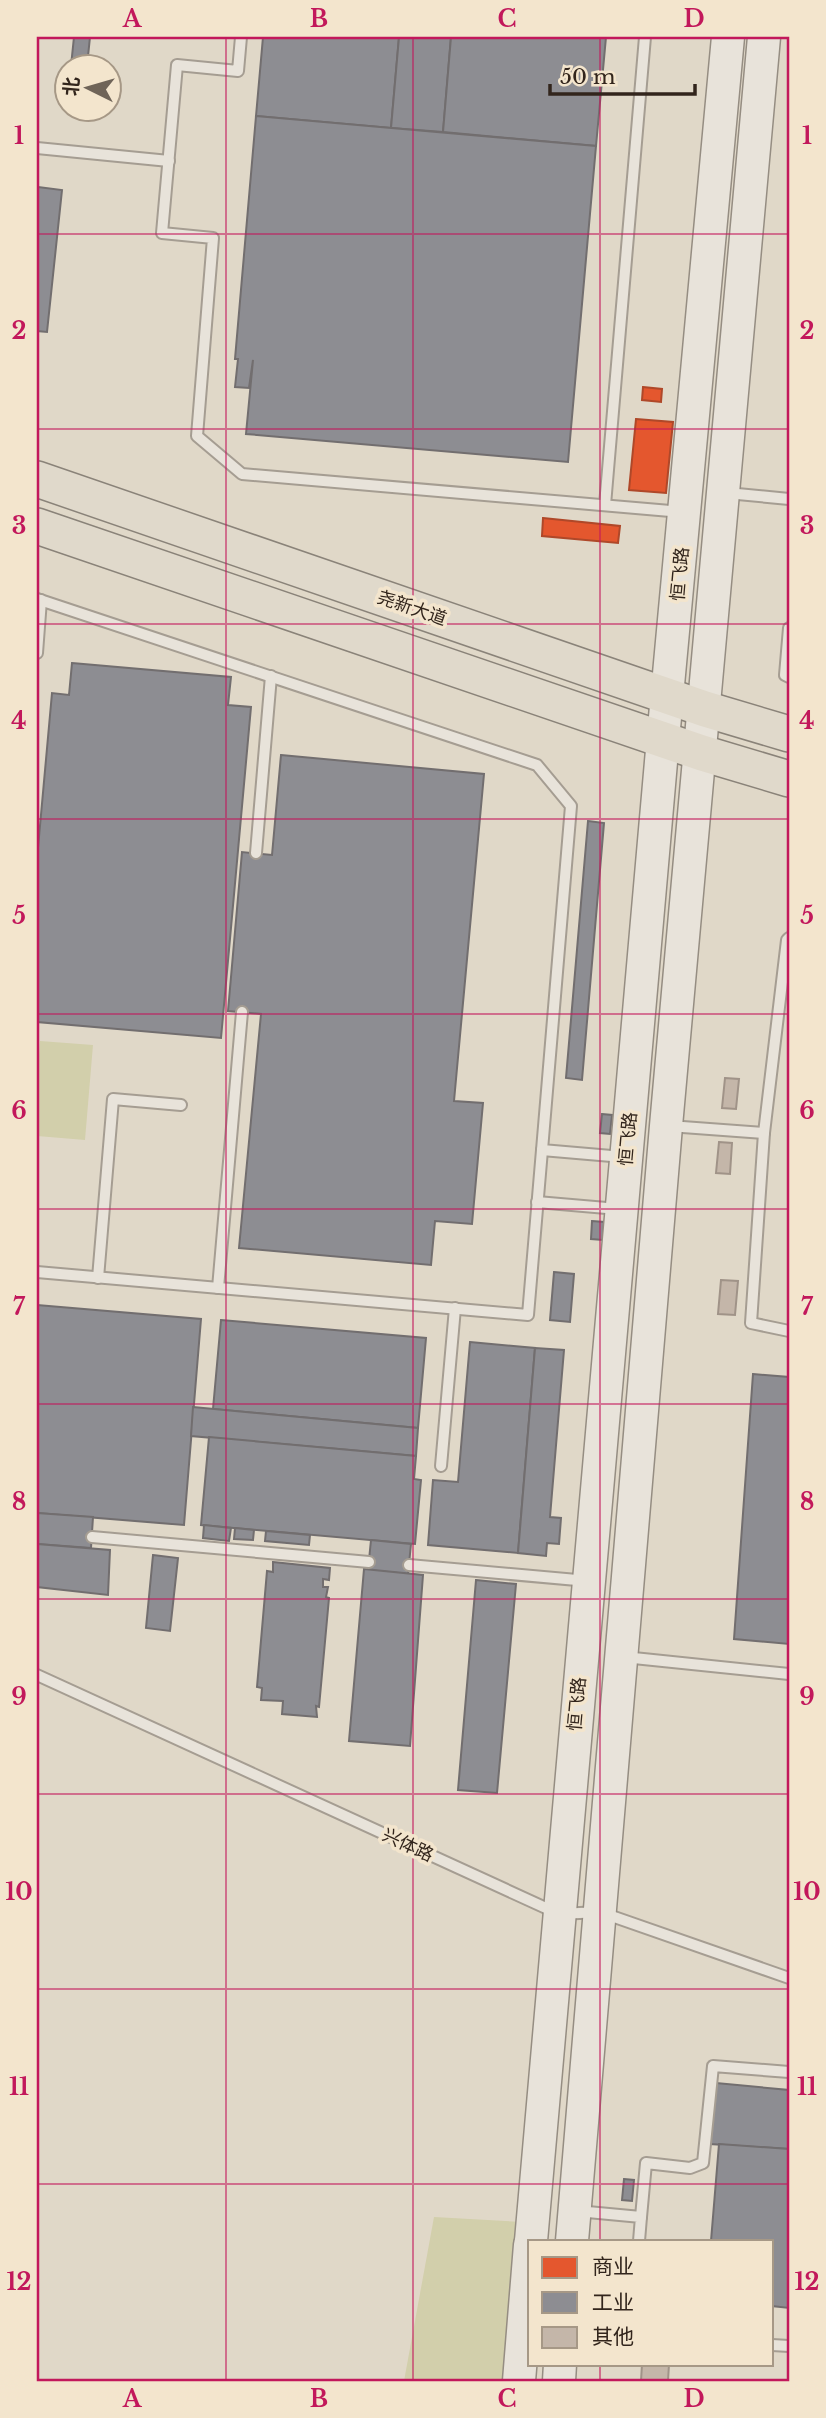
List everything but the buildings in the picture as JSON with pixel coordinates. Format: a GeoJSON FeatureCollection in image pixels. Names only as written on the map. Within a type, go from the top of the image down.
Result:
{"type":"FeatureCollection","features":[{"type":"Feature","properties":{"kind":"main road","name":"恒飞路"},"geometry":{"type":"LineString","coordinates":[[530,2240],[728,37]]}},
{"type":"Feature","properties":{"kind":"main road","name":"恒飞路"},"geometry":{"type":"LineString","coordinates":[[573,2226],[666,1126],[702,753],[764,37]]}},
{"type":"Feature","properties":{"kind":"main road","name":"尧新大道"},"geometry":{"type":"LineString","coordinates":[[37,479],[705,709],[789,734]]}},
{"type":"Feature","properties":{"kind":"main road"},"geometry":{"type":"LineString","coordinates":[[37,526],[702,753],[789,779]]}},
{"type":"Feature","properties":{"kind":"main road","name":"恒飞路"},"geometry":{"type":"LineString","coordinates":[[519,2381],[528,2268]]}},
{"type":"Feature","properties":{"kind":"lane"},"geometry":{"type":"LineString","coordinates":[[241,37],[238,71],[177,65],[162,233],[213,237],[197,436],[242,474],[685,512]]}},
{"type":"Feature","properties":{"kind":"lane"},"geometry":{"type":"LineString","coordinates":[[605,505],[645,37]]}},
{"type":"Feature","properties":{"kind":"lane"},"geometry":{"type":"LineString","coordinates":[[37,148],[169,161]]}},
{"type":"Feature","properties":{"kind":"lane"},"geometry":{"type":"LineString","coordinates":[[724,492],[789,499]]}},
{"type":"Feature","properties":{"kind":"lane"},"geometry":{"type":"LineString","coordinates":[[37,653],[39,599],[537,765],[571,806],[528,1315],[37,1272]]}},
{"type":"Feature","properties":{"kind":"lane"},"geometry":{"type":"LineString","coordinates":[[789,628],[785,675],[789,677]]}},
{"type":"Feature","properties":{"kind":"lane"},"geometry":{"type":"LineString","coordinates":[[256,853],[271,676]]}},
{"type":"Feature","properties":{"kind":"lane"},"geometry":{"type":"LineString","coordinates":[[789,938],[764,1133],[751,1323],[789,1331]]}},
{"type":"Feature","properties":{"kind":"lane"},"geometry":{"type":"LineString","coordinates":[[218,1288],[242,1012]]}},
{"type":"Feature","properties":{"kind":"lane"},"geometry":{"type":"LineString","coordinates":[[98,1278],[113,1099],[181,1105]]}},
{"type":"Feature","properties":{"kind":"lane"},"geometry":{"type":"LineString","coordinates":[[666,1126],[764,1133]]}},
{"type":"Feature","properties":{"kind":"lane"},"geometry":{"type":"LineString","coordinates":[[542,1150],[626,1157]]}},
{"type":"Feature","properties":{"kind":"lane"},"geometry":{"type":"LineString","coordinates":[[537,1202],[621,1209]]}},
{"type":"Feature","properties":{"kind":"lane"},"geometry":{"type":"LineString","coordinates":[[441,1466],[455,1308]]}},
{"type":"Feature","properties":{"kind":"lane"},"geometry":{"type":"LineString","coordinates":[[92,1537],[369,1562]]}},
{"type":"Feature","properties":{"kind":"lane"},"geometry":{"type":"LineString","coordinates":[[409,1565],[588,1581]]}},
{"type":"Feature","properties":{"kind":"lane"},"geometry":{"type":"LineString","coordinates":[[622,1656],[789,1674]]}},
{"type":"Feature","properties":{"kind":"lane","name":"兴体路"},"geometry":{"type":"LineString","coordinates":[[37,1675],[559,1914],[600,1912],[789,1978]]}},
{"type":"Feature","properties":{"kind":"lane"},"geometry":{"type":"LineString","coordinates":[[639,2240],[646,2163],[690,2168],[703,2163],[713,2066],[789,2072]]}},
{"type":"Feature","properties":{"kind":"lane"},"geometry":{"type":"LineString","coordinates":[[573,2226],[641,2217]]}},
{"type":"Feature","properties":{"kind":"shaded area"},"geometry":{"type":"Polygon","coordinates":[[[40,1041],[93,1045],[85,1140],[37,1136],[40,1041]]]}},
{"type":"Feature","properties":{"kind":"shaded area"},"geometry":{"type":"Polygon","coordinates":[[[434,2217],[522,2222],[507,2381],[404,2381],[434,2217]]]}}]}
